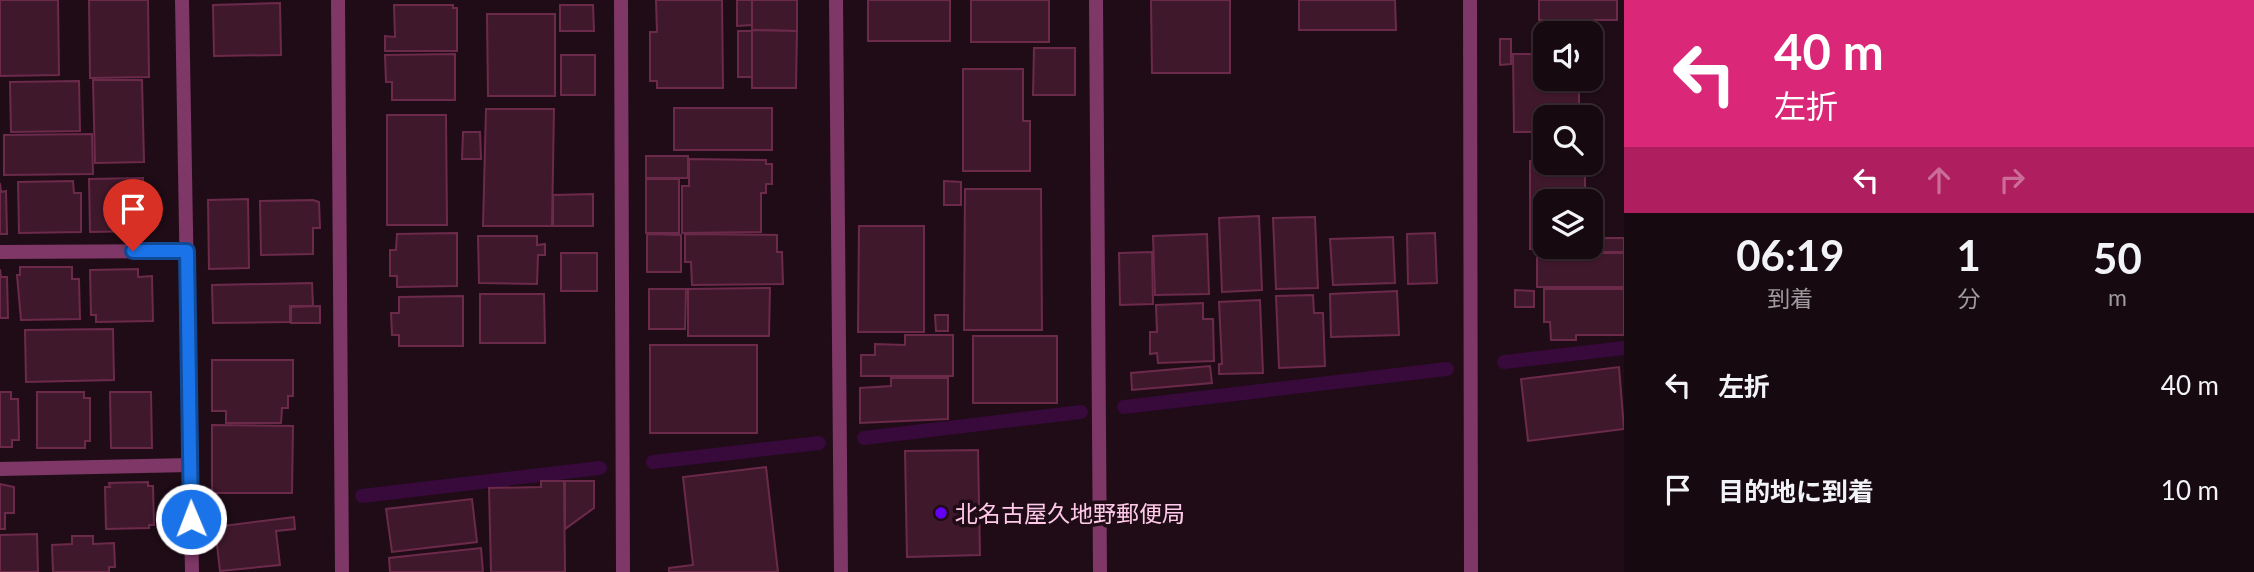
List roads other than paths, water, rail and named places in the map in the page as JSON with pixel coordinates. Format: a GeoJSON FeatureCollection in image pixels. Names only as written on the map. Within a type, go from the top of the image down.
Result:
{"type":"FeatureCollection","features":[{"type":"Feature","properties":{"kind":"street"},"geometry":{"type":"LineString","coordinates":[[182,0],[192,572]]}},
{"type":"Feature","properties":{"kind":"street"},"geometry":{"type":"LineString","coordinates":[[338,0],[342,572]]}},
{"type":"Feature","properties":{"kind":"street"},"geometry":{"type":"LineString","coordinates":[[621,0],[623,572]]}},
{"type":"Feature","properties":{"kind":"street"},"geometry":{"type":"LineString","coordinates":[[836,0],[841,572]]}},
{"type":"Feature","properties":{"kind":"street"},"geometry":{"type":"LineString","coordinates":[[1096,0],[1100,572]]}},
{"type":"Feature","properties":{"kind":"street"},"geometry":{"type":"LineString","coordinates":[[1470,0],[1471,572]]}},
{"type":"Feature","properties":{"kind":"street"},"geometry":{"type":"LineString","coordinates":[[0,252],[187,251]]}},
{"type":"Feature","properties":{"kind":"street"},"geometry":{"type":"LineString","coordinates":[[0,469],[191,465]]}},
{"type":"Feature","properties":{"kind":"waterway"},"geometry":{"type":"LineString","coordinates":[[1504,362],[1624,348]]}},
{"type":"Feature","properties":{"kind":"waterway"},"geometry":{"type":"LineString","coordinates":[[1124,407],[1447,369]]}},
{"type":"Feature","properties":{"kind":"waterway"},"geometry":{"type":"LineString","coordinates":[[864,438],[1081,412]]}},
{"type":"Feature","properties":{"kind":"waterway"},"geometry":{"type":"LineString","coordinates":[[653,462],[819,443]]}},
{"type":"Feature","properties":{"kind":"waterway"},"geometry":{"type":"LineString","coordinates":[[362,496],[600,468]]}},
{"type":"Feature","properties":{"kind":"place","name":"北名古屋久地野郵便局"},"geometry":{"type":"Point","coordinates":[941,513]}}]}
